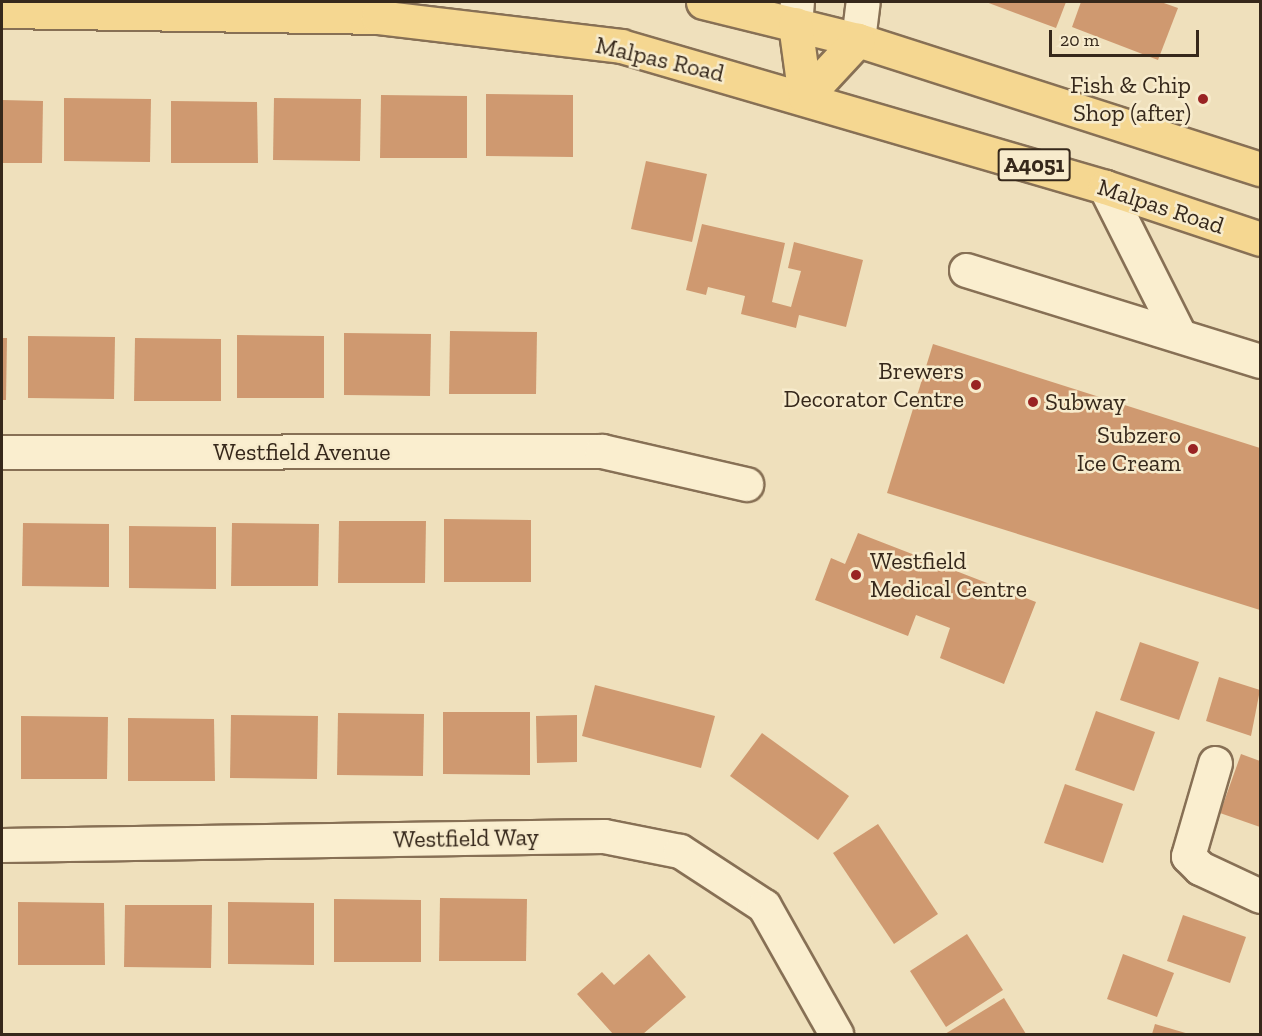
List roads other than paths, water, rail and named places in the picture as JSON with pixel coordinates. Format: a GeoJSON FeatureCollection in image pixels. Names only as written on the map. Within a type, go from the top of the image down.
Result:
{"type":"FeatureCollection","features":[{"type":"Feature","properties":{"kind":"main road","name":"A4051"},"geometry":{"type":"LineString","coordinates":[[703,2],[796,13],[858,40],[1260,169]]}},
{"type":"Feature","properties":{"kind":"main road","name":"Malpas Road"},"geometry":{"type":"LineString","coordinates":[[2,11],[378,17],[621,46],[806,97],[1105,187],[1260,239]]}},
{"type":"Feature","properties":{"kind":"main road"},"geometry":{"type":"LineString","coordinates":[[796,13],[806,97]]}},
{"type":"Feature","properties":{"kind":"main road"},"geometry":{"type":"LineString","coordinates":[[806,97],[858,40]]}},
{"type":"Feature","properties":{"kind":"street"},"geometry":{"type":"LineString","coordinates":[[858,40],[863,2]]}},
{"type":"Feature","properties":{"kind":"street"},"geometry":{"type":"LineString","coordinates":[[1105,187],[1179,334]]}},
{"type":"Feature","properties":{"kind":"street"},"geometry":{"type":"LineString","coordinates":[[966,270],[1179,334],[1260,361]]}},
{"type":"Feature","properties":{"kind":"street","name":"Westfield Avenue"},"geometry":{"type":"LineString","coordinates":[[2,452],[602,451],[746,484]]}},
{"type":"Feature","properties":{"kind":"street"},"geometry":{"type":"LineString","coordinates":[[1215,763],[1188,856],[1200,868],[1260,896]]}},
{"type":"Feature","properties":{"kind":"street","name":"Westfield Way"},"geometry":{"type":"LineString","coordinates":[[2,845],[604,836],[680,851],[764,906],[836,1035]]}},
{"type":"Feature","properties":{"kind":"place","name":"Fish & Chip Shop (after)"},"geometry":{"type":"Point","coordinates":[1203,99]}},
{"type":"Feature","properties":{"kind":"place","name":"Brewers Decorator Centre"},"geometry":{"type":"Point","coordinates":[976,385]}},
{"type":"Feature","properties":{"kind":"place","name":"Subway"},"geometry":{"type":"Point","coordinates":[1033,402]}},
{"type":"Feature","properties":{"kind":"place","name":"Subzero Ice Cream"},"geometry":{"type":"Point","coordinates":[1193,449]}},
{"type":"Feature","properties":{"kind":"place","name":"Westfield Medical Centre"},"geometry":{"type":"Point","coordinates":[856,575]}}]}
